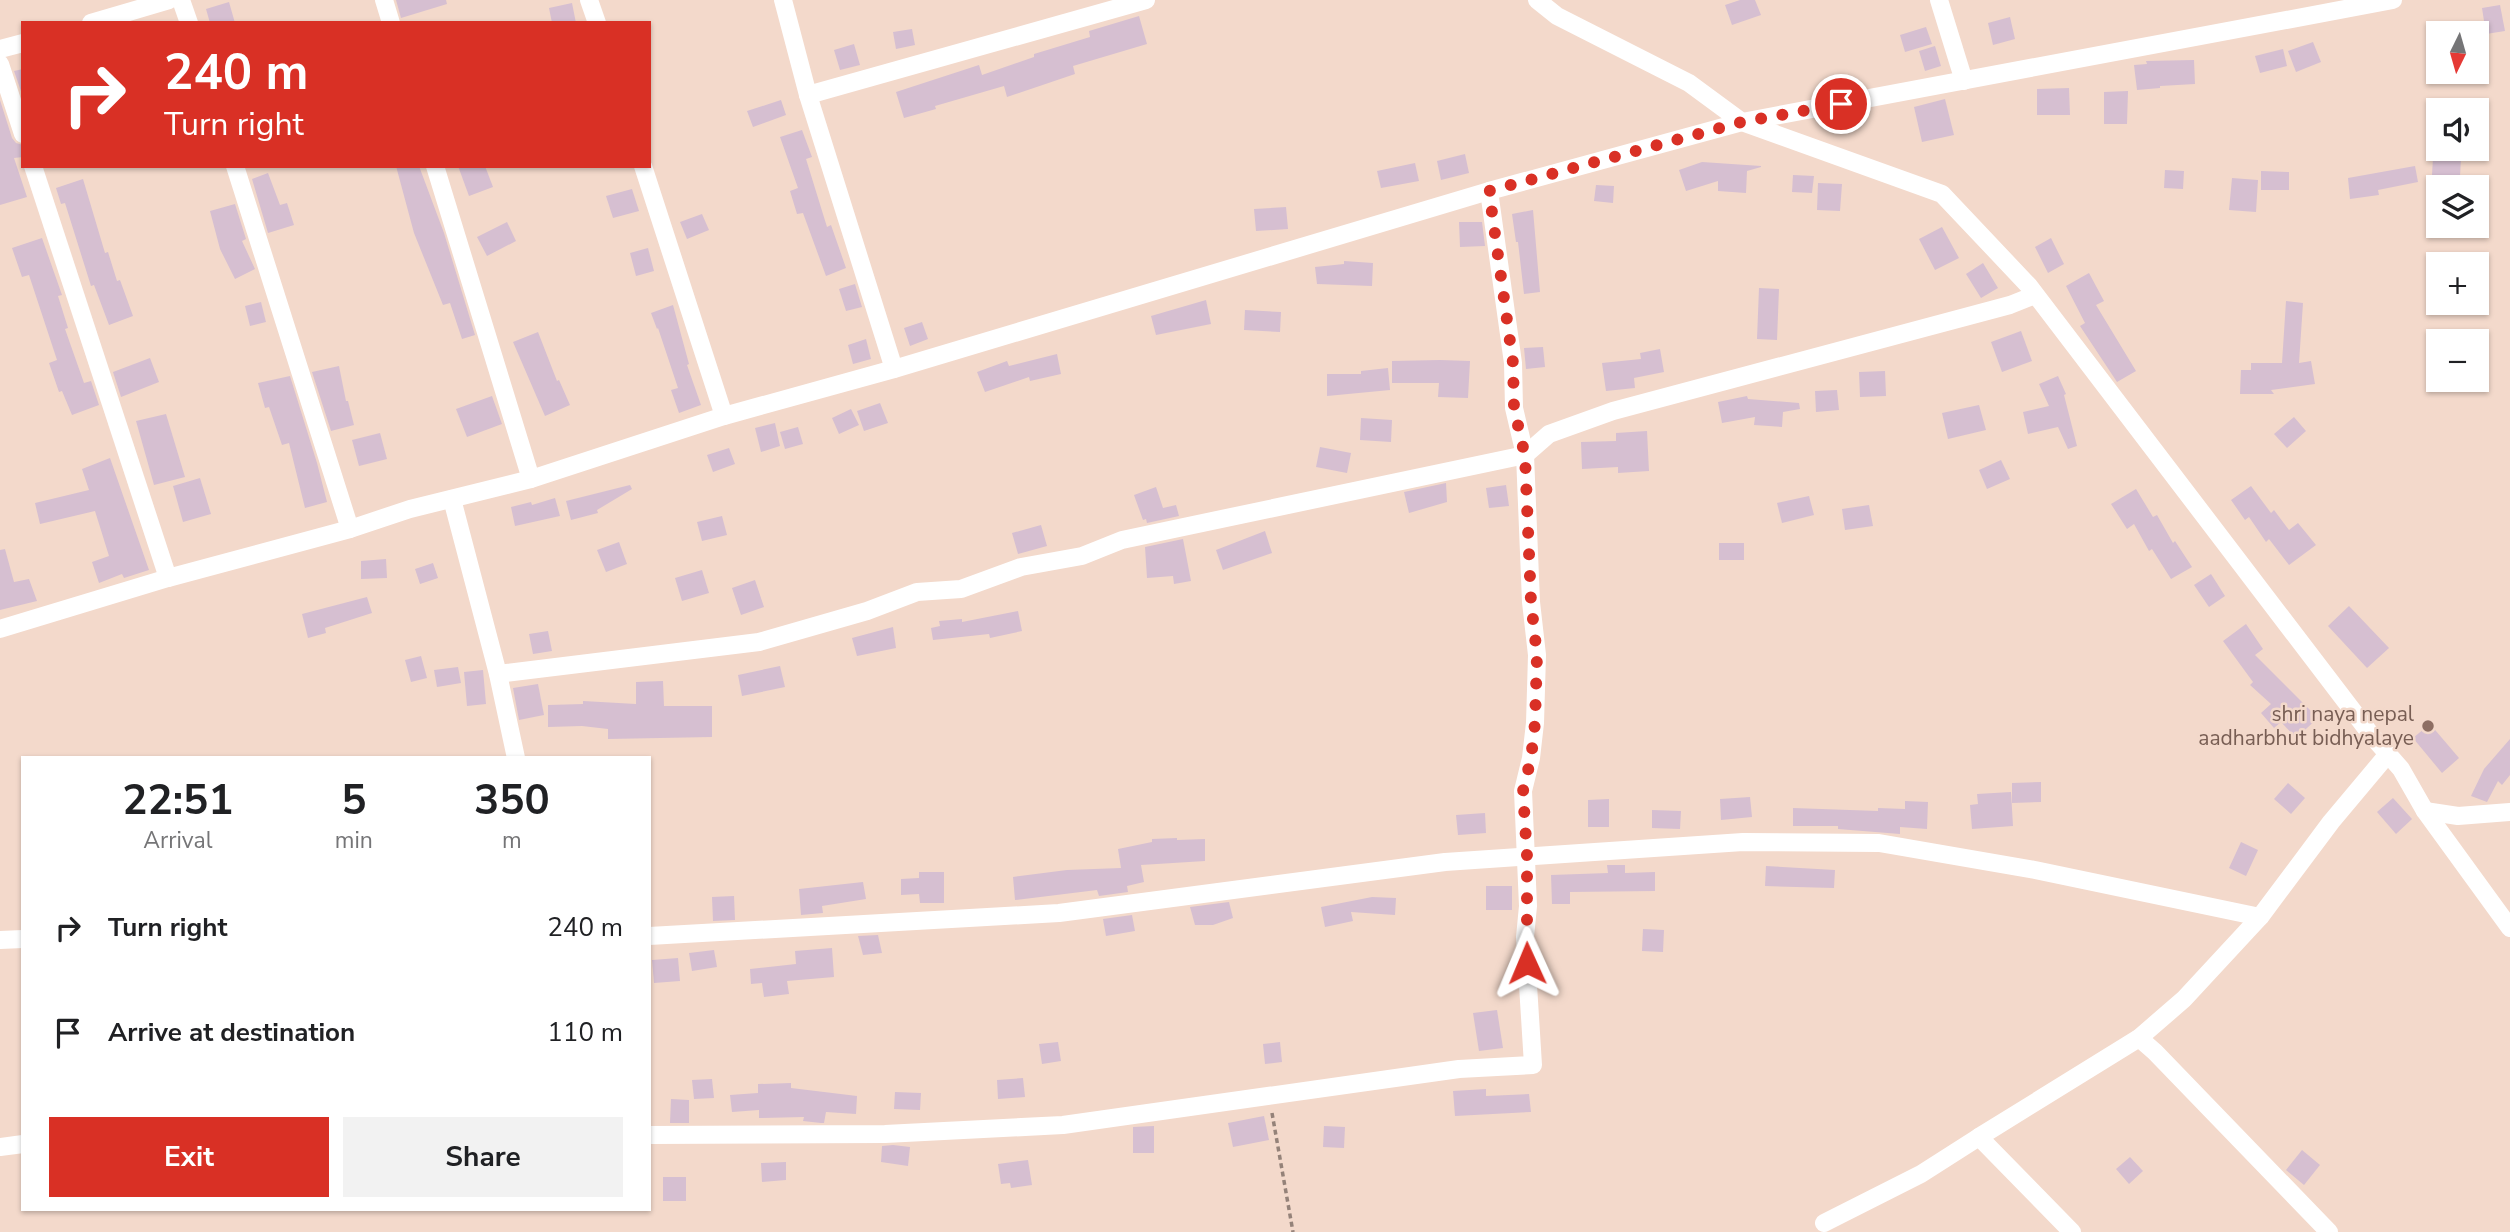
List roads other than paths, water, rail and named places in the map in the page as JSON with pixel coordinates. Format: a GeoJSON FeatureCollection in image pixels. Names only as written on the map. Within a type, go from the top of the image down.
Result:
{"type":"FeatureCollection","features":[{"type":"Feature","properties":{"kind":"street"},"geometry":{"type":"LineString","coordinates":[[98,21],[169,0]]}},
{"type":"Feature","properties":{"kind":"street"},"geometry":{"type":"LineString","coordinates":[[181,0],[188,21]]}},
{"type":"Feature","properties":{"kind":"street"},"geometry":{"type":"LineString","coordinates":[[384,0],[390,21]]}},
{"type":"Feature","properties":{"kind":"street"},"geometry":{"type":"LineString","coordinates":[[589,0],[596,21]]}},
{"type":"Feature","properties":{"kind":"street"},"geometry":{"type":"LineString","coordinates":[[783,0],[808,95],[894,369]]}},
{"type":"Feature","properties":{"kind":"street"},"geometry":{"type":"LineString","coordinates":[[808,95],[1146,0]]}},
{"type":"Feature","properties":{"kind":"street"},"geometry":{"type":"LineString","coordinates":[[1537,0],[1558,16],[1689,83],[1742,122],[1942,194],[2035,295],[2364,726],[2401,769],[2426,811],[2510,928]]}},
{"type":"Feature","properties":{"kind":"street"},"geometry":{"type":"LineString","coordinates":[[1939,0],[1964,81]]}},
{"type":"Feature","properties":{"kind":"street"},"geometry":{"type":"LineString","coordinates":[[0,628],[168,578],[350,529],[410,509],[531,479],[724,416],[894,369],[1489,191],[1742,122],[2393,0]]}},
{"type":"Feature","properties":{"kind":"street"},"geometry":{"type":"LineString","coordinates":[[0,49],[21,44]]}},
{"type":"Feature","properties":{"kind":"street"},"geometry":{"type":"LineString","coordinates":[[0,64],[21,128]]}},
{"type":"Feature","properties":{"kind":"street"},"geometry":{"type":"LineString","coordinates":[[34,168],[168,578]]}},
{"type":"Feature","properties":{"kind":"street"},"geometry":{"type":"LineString","coordinates":[[235,168],[350,529]]}},
{"type":"Feature","properties":{"kind":"street"},"geometry":{"type":"LineString","coordinates":[[436,168],[531,479]]}},
{"type":"Feature","properties":{"kind":"street"},"geometry":{"type":"LineString","coordinates":[[644,168],[724,416]]}},
{"type":"Feature","properties":{"kind":"street"},"geometry":{"type":"LineString","coordinates":[[651,1135],[885,1134],[1063,1125],[1459,1069],[1533,1065],[1525,937],[1528,906],[1523,791],[1531,758],[1535,723],[1537,655],[1531,602],[1525,456],[1514,408],[1513,363],[1489,191]]}},
{"type":"Feature","properties":{"kind":"street"},"geometry":{"type":"LineString","coordinates":[[498,674],[759,642],[867,611],[916,592],[961,589],[1021,567],[1082,556],[1122,540],[1525,456],[1549,434],[1614,411],[2010,305],[2035,295]]}},
{"type":"Feature","properties":{"kind":"street"},"geometry":{"type":"LineString","coordinates":[[452,499],[498,674],[516,756]]}},
{"type":"Feature","properties":{"kind":"street"},"geometry":{"type":"LineString","coordinates":[[1821,1229],[1921,1174],[2139,1038],[2184,999],[2260,917],[2331,822],[2388,754]]}},
{"type":"Feature","properties":{"kind":"street"},"geometry":{"type":"LineString","coordinates":[[2426,811],[2458,816],[2510,812]]}},
{"type":"Feature","properties":{"kind":"street"},"geometry":{"type":"LineString","coordinates":[[651,936],[1059,913],[1445,862],[1743,842],[1879,844],[2035,870],[2260,917]]}},
{"type":"Feature","properties":{"kind":"street"},"geometry":{"type":"LineString","coordinates":[[0,940],[21,939]]}},
{"type":"Feature","properties":{"kind":"street"},"geometry":{"type":"LineString","coordinates":[[2139,1038],[2329,1232]]}},
{"type":"Feature","properties":{"kind":"street"},"geometry":{"type":"LineString","coordinates":[[1979,1137],[2072,1232]]}},
{"type":"Feature","properties":{"kind":"street"},"geometry":{"type":"LineString","coordinates":[[0,1147],[21,1144]]}},
{"type":"Feature","properties":{"kind":"place","name":"shri naya nepal aadharbhut bidhyalaye"},"geometry":{"type":"Point","coordinates":[2428,726]}}]}
